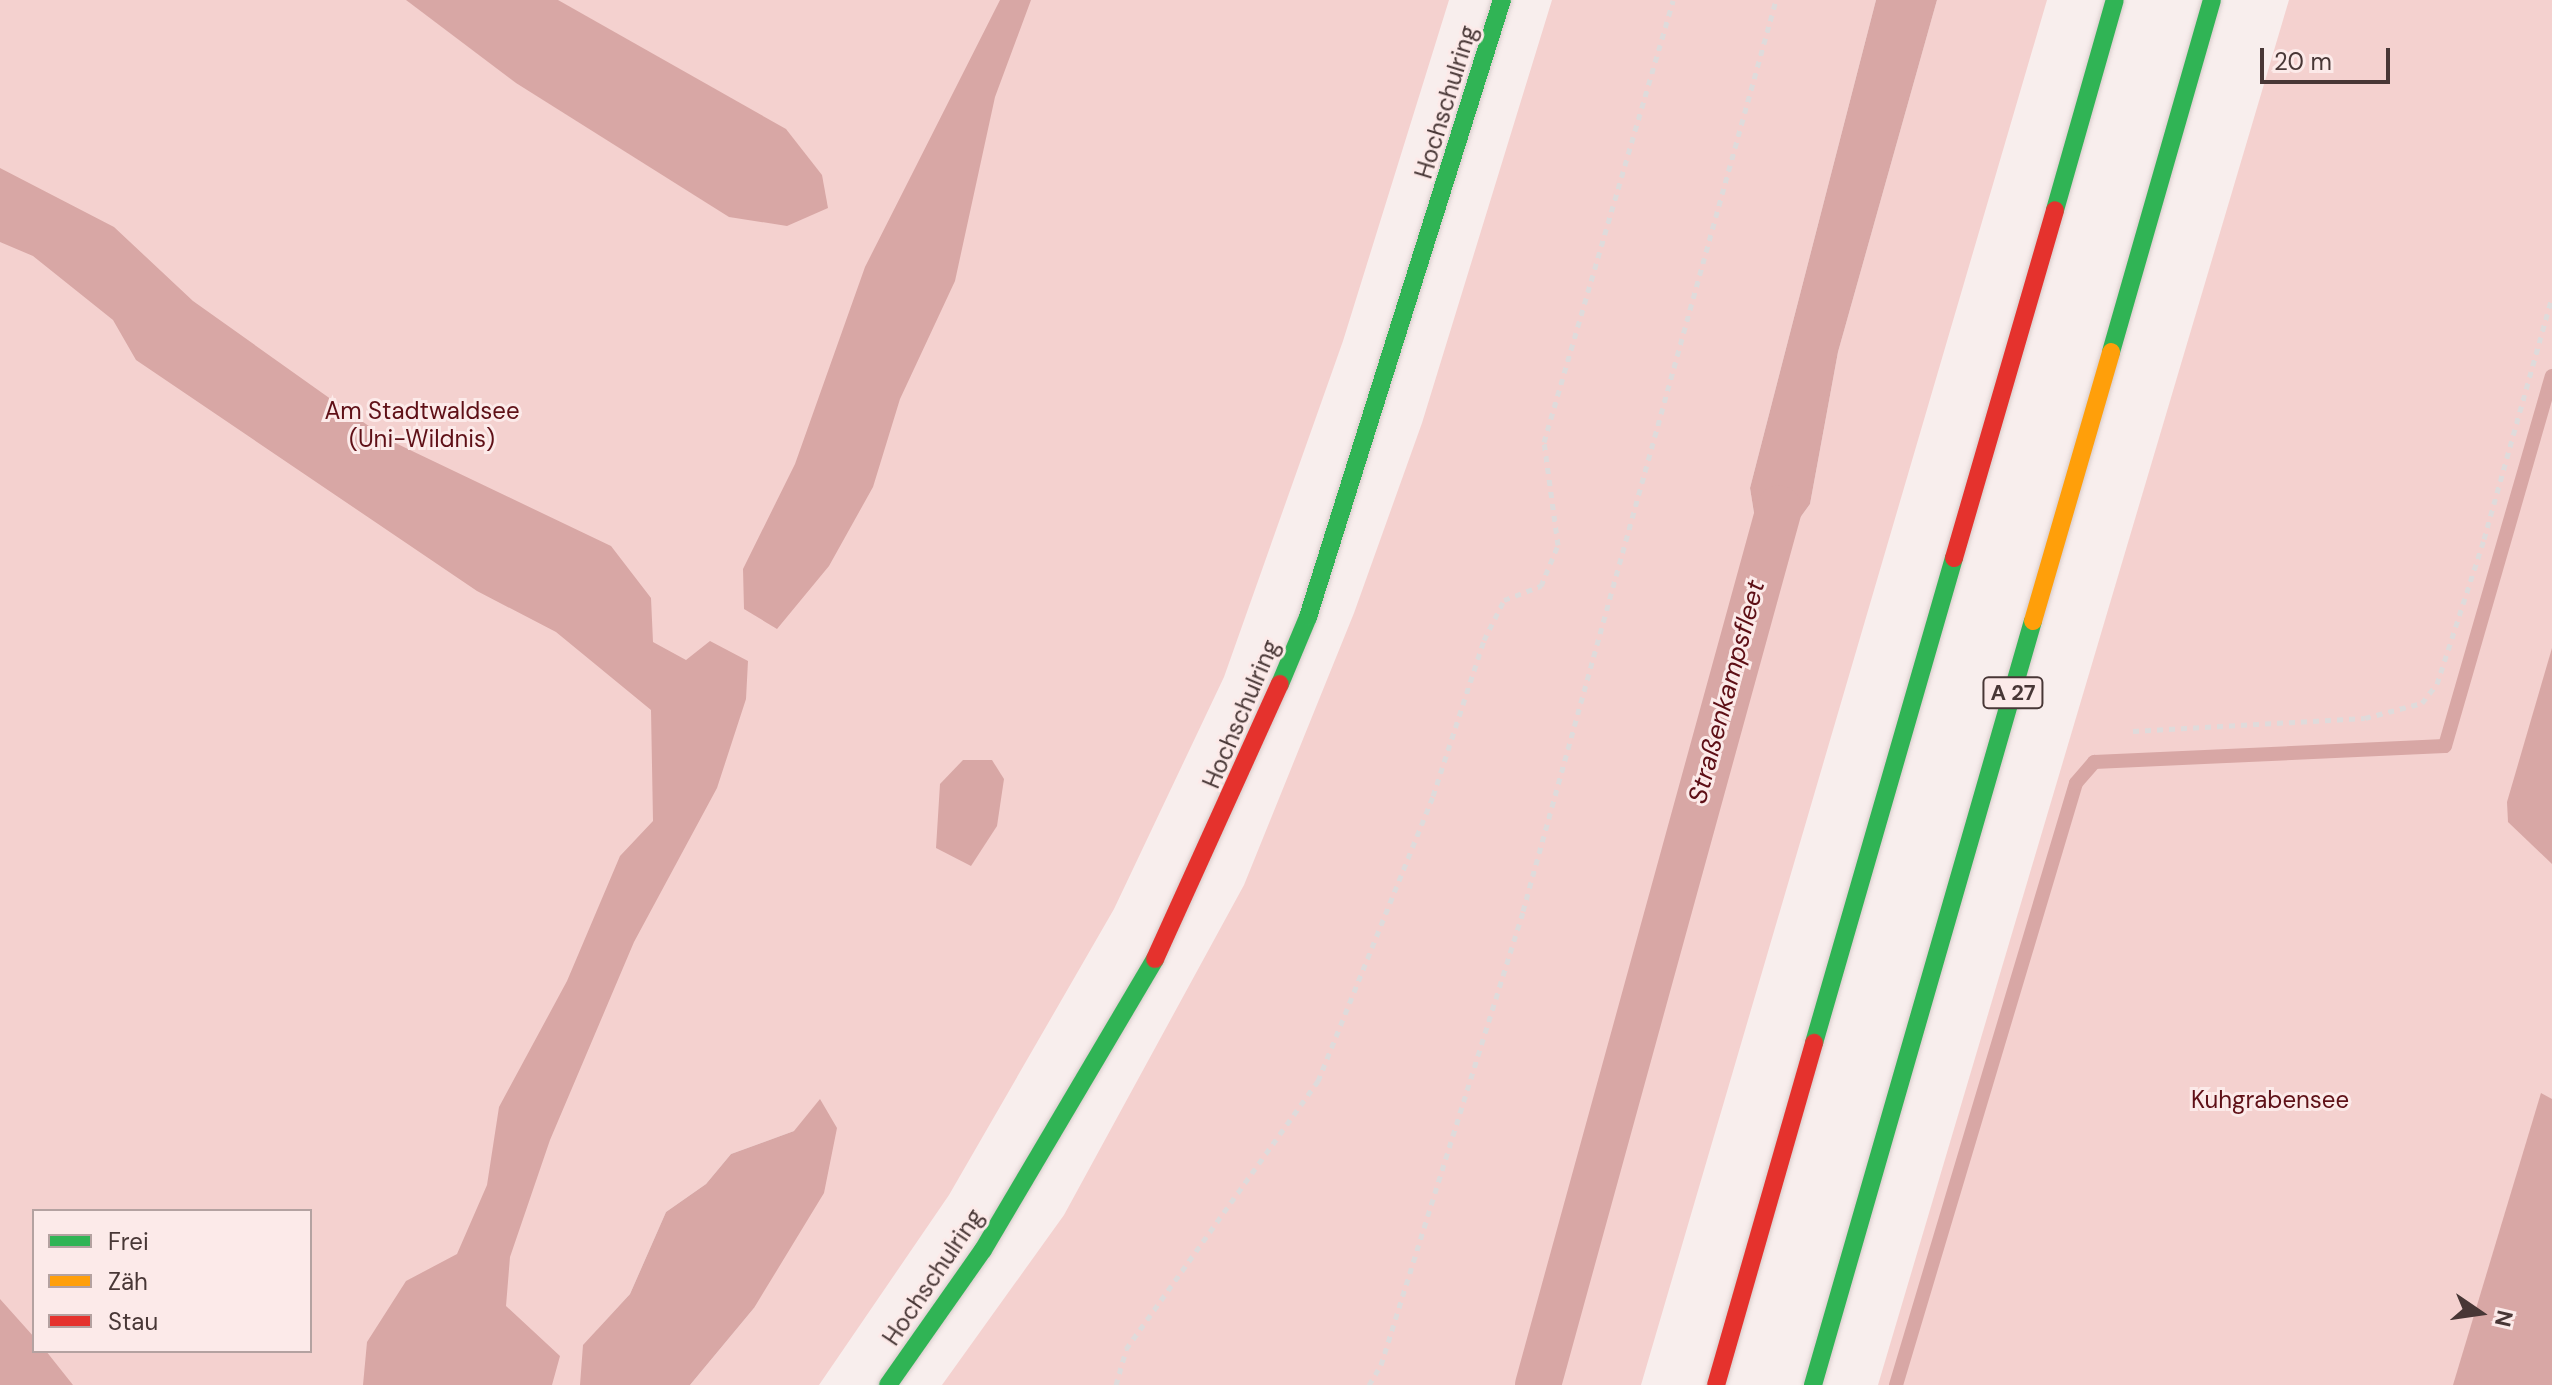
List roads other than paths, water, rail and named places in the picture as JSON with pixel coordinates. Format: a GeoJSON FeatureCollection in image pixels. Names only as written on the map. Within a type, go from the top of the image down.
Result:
{"type":"FeatureCollection","features":[{"type":"Feature","properties":{"kind":"main road","name":"Hochschulring"},"geometry":{"type":"LineString","coordinates":[[888,1385],[983,1250],[1071,1107],[1152,964],[1234,792],[1308,617],[1502,0]]}},
{"type":"Feature","properties":{"kind":"main road"},"geometry":{"type":"LineString","coordinates":[[1716,1385],[2115,0]]}},
{"type":"Feature","properties":{"kind":"main road","name":"A 27"},"geometry":{"type":"LineString","coordinates":[[1813,1385],[2212,0]]}},
{"type":"Feature","properties":{"kind":"waterway"},"geometry":{"type":"LineString","coordinates":[[1896,1385],[2076,783],[2094,762],[2445,746],[2552,376]]}},
{"type":"Feature","properties":{"kind":"waterway","name":"Straßenkampsfleet"},"geometry":{"type":"LineString","coordinates":[[1538,1385],[1779,509]]}},
{"type":"Feature","properties":{"kind":"park label","name":"Am Stadtwaldsee (Uni-Wildnis)"},"geometry":{"type":"Point","coordinates":[422,425]}},
{"type":"Feature","properties":{"kind":"park label","name":"Kuhgrabensee"},"geometry":{"type":"Point","coordinates":[2270,1100]}}]}
